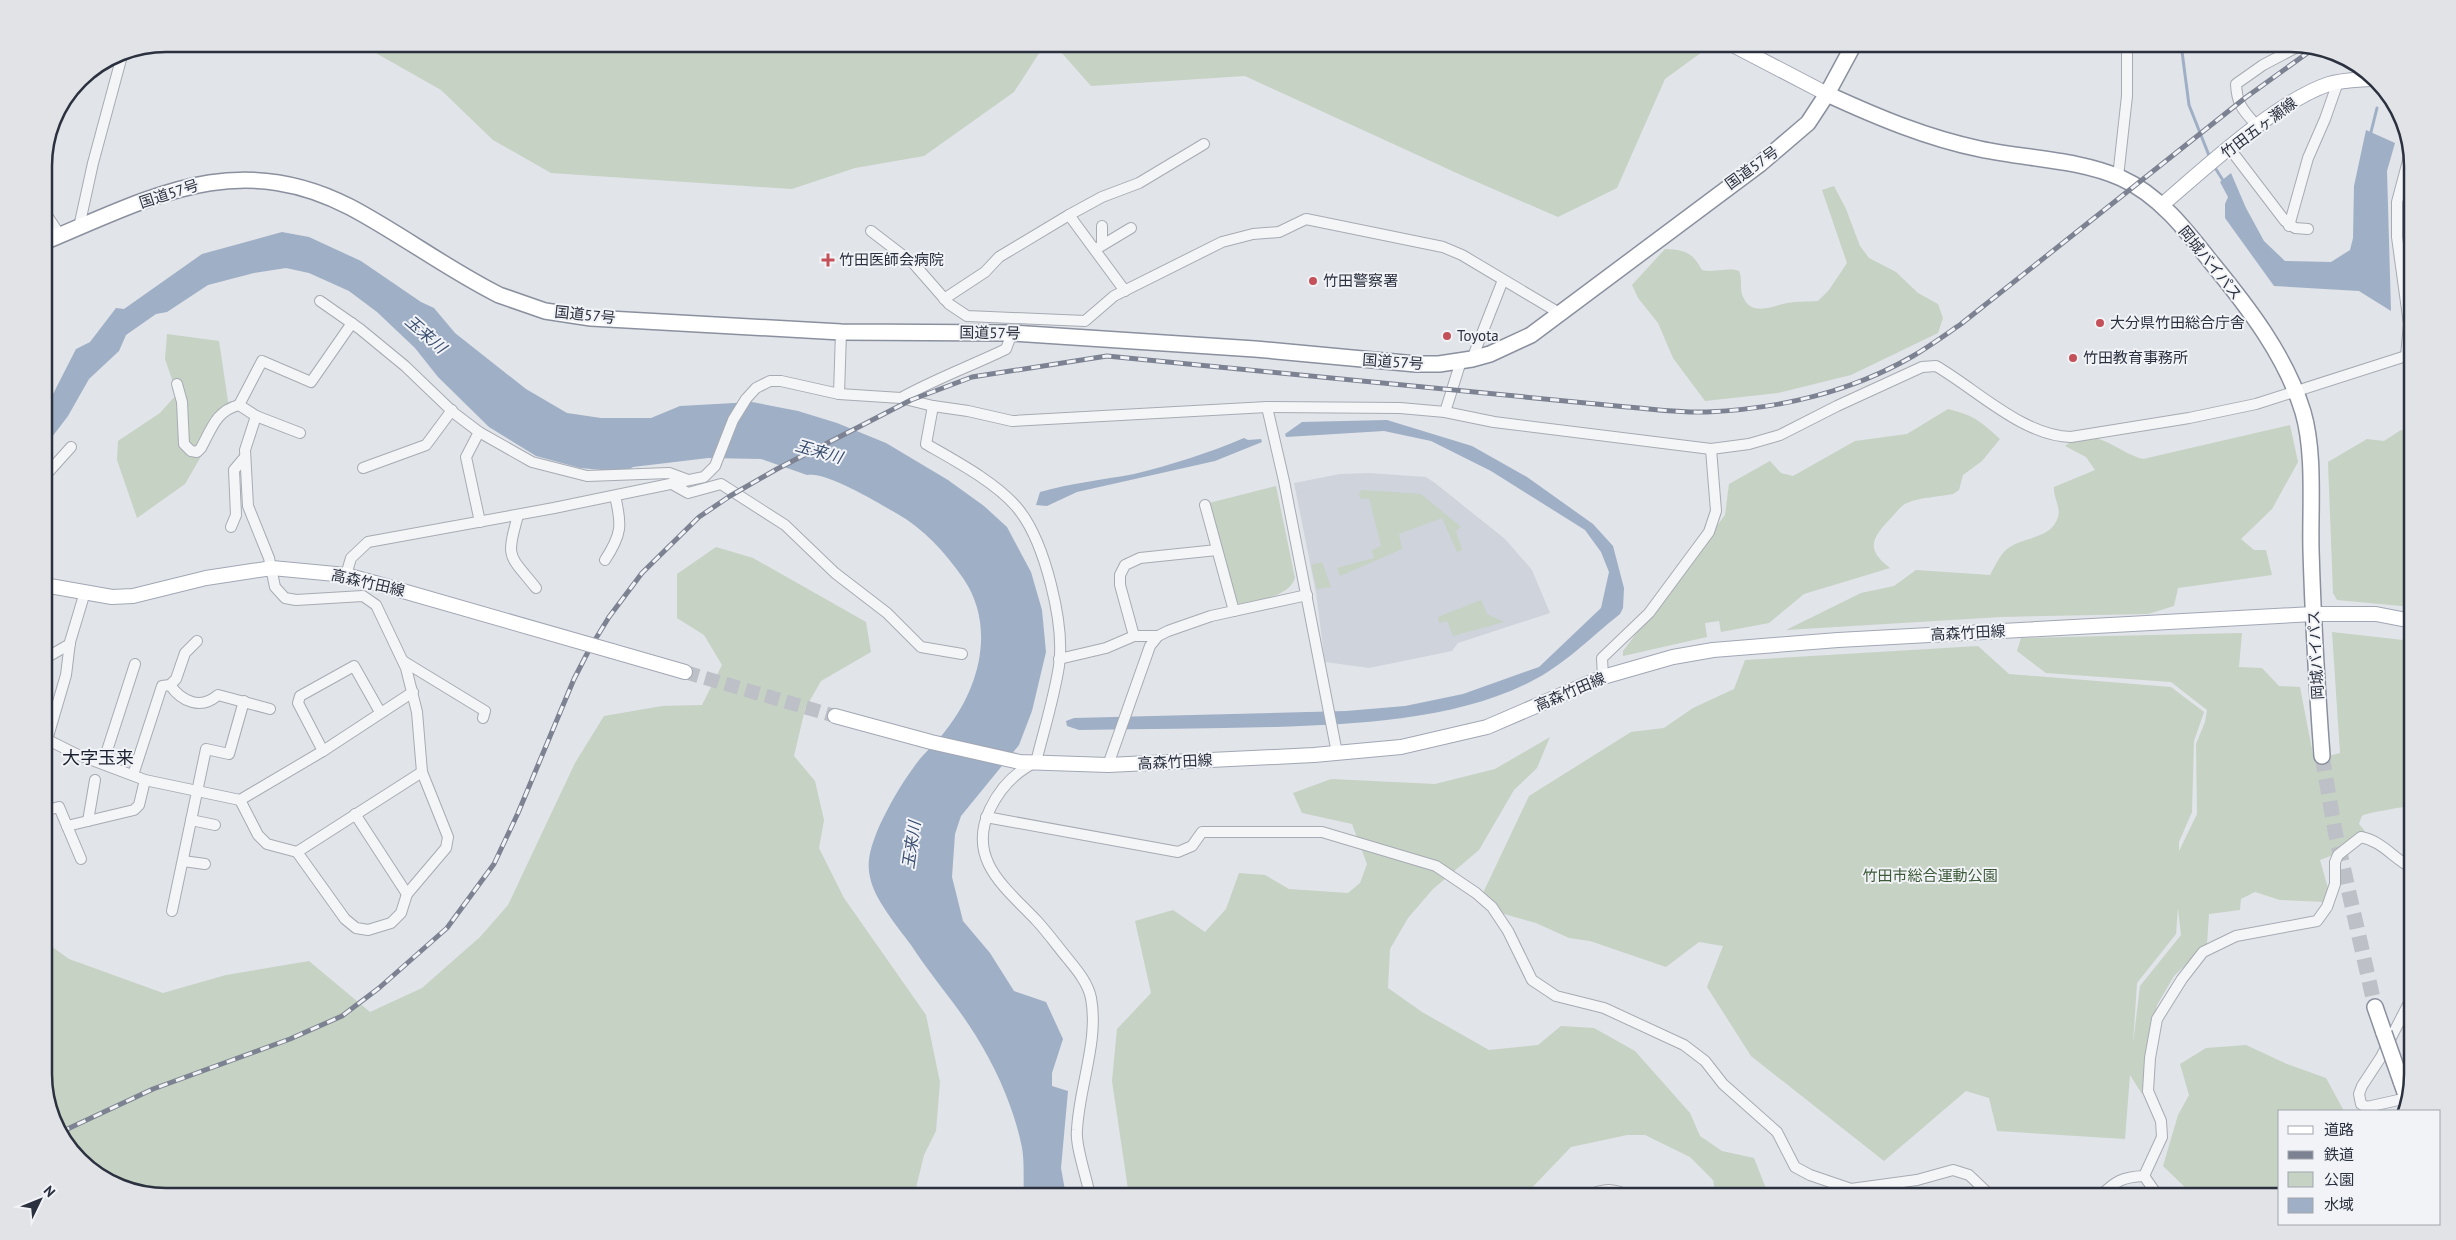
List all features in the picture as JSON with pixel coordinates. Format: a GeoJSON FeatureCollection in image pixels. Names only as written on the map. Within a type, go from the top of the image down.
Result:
{"type":"FeatureCollection","features":[{"type":"Feature","properties":{"kind":"highway","name":"国道57号"},"geometry":{"type":"LineString","coordinates":[[53,238],[191,185],[238,180],[279,182],[317,193],[350,207],[478,285],[521,304],[545,311],[590,318],[841,332],[1012,333],[1255,349],[1416,364],[1466,360],[1490,354],[1516,342],[1561,314],[1782,146],[1808,123],[1827,94],[1850,52]]}},
{"type":"Feature","properties":{"kind":"highway","name":"岡城バイパス"},"geometry":{"type":"LineString","coordinates":[[1827,94],[1882,119],[1928,135],[1979,149],[2092,169],[2118,177],[2148,193],[2162,205],[2206,256],[2266,334],[2295,390],[2307,427],[2313,614],[2322,756]]}},
{"type":"Feature","properties":{"kind":"highway"},"geometry":{"type":"LineString","coordinates":[[2375,1006],[2403,1088]]}},
{"type":"Feature","properties":{"kind":"main road"},"geometry":{"type":"LineString","coordinates":[[1747,52],[1827,94]]}},
{"type":"Feature","properties":{"kind":"main road","name":"竹田五ヶ瀬線"},"geometry":{"type":"LineString","coordinates":[[2162,205],[2226,152],[2298,98],[2338,82],[2363,80]]}},
{"type":"Feature","properties":{"kind":"main road","name":"高森竹田線"},"geometry":{"type":"LineString","coordinates":[[53,587],[112,597],[133,596],[206,578],[272,568],[346,576],[685,672]]}},
{"type":"Feature","properties":{"kind":"main road"},"geometry":{"type":"LineString","coordinates":[[2313,614],[2376,614],[2404,619]]}},
{"type":"Feature","properties":{"kind":"main road","name":"高森竹田線"},"geometry":{"type":"LineString","coordinates":[[835,716],[910,737],[1020,762],[1108,765],[1337,753],[1401,747],[1488,727],[1603,677],[1673,657],[1753,646],[2313,614]]}},
{"type":"Feature","properties":{"kind":"street"},"geometry":{"type":"LineString","coordinates":[[2118,177],[2127,96],[2128,52]]}},
{"type":"Feature","properties":{"kind":"street"},"geometry":{"type":"LineString","coordinates":[[2258,127],[2236,99],[2236,84],[2263,65],[2288,52]]}},
{"type":"Feature","properties":{"kind":"street"},"geometry":{"type":"LineString","coordinates":[[79,227],[93,163],[120,62]]}},
{"type":"Feature","properties":{"kind":"street"},"geometry":{"type":"LineString","coordinates":[[2289,226],[2308,158],[2338,82]]}},
{"type":"Feature","properties":{"kind":"street"},"geometry":{"type":"LineString","coordinates":[[944,299],[985,272],[999,257],[1069,215],[1102,197],[1139,183],[1204,144]]}},
{"type":"Feature","properties":{"kind":"street"},"geometry":{"type":"LineString","coordinates":[[2226,152],[2289,226],[2308,229]]}},
{"type":"Feature","properties":{"kind":"street"},"geometry":{"type":"LineString","coordinates":[[2403,179],[2397,202],[2398,237],[2403,278]]}},
{"type":"Feature","properties":{"kind":"street"},"geometry":{"type":"LineString","coordinates":[[1069,215],[1099,247],[1125,291]]}},
{"type":"Feature","properties":{"kind":"street"},"geometry":{"type":"LineString","coordinates":[[871,231],[914,264],[944,299],[967,316],[1085,321],[1114,296],[1222,242],[1253,234],[1279,232],[1306,219],[1443,247],[1462,255],[1550,305],[1561,314]]}},
{"type":"Feature","properties":{"kind":"street"},"geometry":{"type":"LineString","coordinates":[[53,224],[60,235]]}},
{"type":"Feature","properties":{"kind":"street"},"geometry":{"type":"LineString","coordinates":[[1099,247],[1102,226]]}},
{"type":"Feature","properties":{"kind":"street"},"geometry":{"type":"LineString","coordinates":[[1099,247],[1130,228]]}},
{"type":"Feature","properties":{"kind":"street"},"geometry":{"type":"LineString","coordinates":[[1445,412],[1466,360],[1503,280]]}},
{"type":"Feature","properties":{"kind":"street"},"geometry":{"type":"LineString","coordinates":[[320,301],[352,323],[405,366],[452,410],[479,432],[532,462],[587,476],[669,474],[689,480]]}},
{"type":"Feature","properties":{"kind":"street"},"geometry":{"type":"LineString","coordinates":[[239,405],[262,361],[311,382],[352,323]]}},
{"type":"Feature","properties":{"kind":"street"},"geometry":{"type":"LineString","coordinates":[[839,394],[841,332]]}},
{"type":"Feature","properties":{"kind":"street"},"geometry":{"type":"LineString","coordinates":[[901,398],[932,381],[972,366],[1006,349],[1012,333]]}},
{"type":"Feature","properties":{"kind":"street"},"geometry":{"type":"LineString","coordinates":[[346,576],[351,558],[368,542],[518,515],[704,477],[715,466],[733,420],[746,398],[756,388],[770,381],[781,381],[839,394],[901,398],[1012,421],[1267,407],[1400,408],[1445,412],[1494,422],[1711,449],[1749,444],[1780,435],[1836,406],[1922,367],[1936,366],[2022,422],[2054,437],[2071,437],[2189,418],[2256,404],[2295,390],[2346,377],[2403,359]]}},
{"type":"Feature","properties":{"kind":"street"},"geometry":{"type":"LineString","coordinates":[[177,384],[182,402],[184,444],[191,452],[197,452],[201,448],[225,408],[239,405],[256,416],[300,433]]}},
{"type":"Feature","properties":{"kind":"street"},"geometry":{"type":"LineString","coordinates":[[933,406],[926,444],[963,466],[1002,494],[1018,510],[1041,552],[1050,582],[1057,618],[1059,659],[1036,762],[1024,768],[1002,788],[986,817],[982,840],[987,865],[1004,889],[1037,922],[1080,974],[1090,997],[1092,1024],[1076,1132],[1088,1188]]}},
{"type":"Feature","properties":{"kind":"street"},"geometry":{"type":"LineString","coordinates":[[1267,407],[1307,595],[1337,753]]}},
{"type":"Feature","properties":{"kind":"street"},"geometry":{"type":"LineString","coordinates":[[363,468],[426,445],[452,410]]}},
{"type":"Feature","properties":{"kind":"street"},"geometry":{"type":"LineString","coordinates":[[240,800],[258,835],[267,844],[297,852],[344,919],[356,928],[368,930],[391,923],[401,913],[407,894],[446,848],[448,837],[422,772],[413,692],[403,661],[376,604],[369,599],[357,596],[296,600],[285,598],[274,587],[272,568],[248,506],[245,450],[256,416]]}},
{"type":"Feature","properties":{"kind":"street"},"geometry":{"type":"LineString","coordinates":[[479,432],[466,457],[480,522]]}},
{"type":"Feature","properties":{"kind":"street"},"geometry":{"type":"LineString","coordinates":[[53,467],[71,447]]}},
{"type":"Feature","properties":{"kind":"street"},"geometry":{"type":"LineString","coordinates":[[1603,677],[1602,658],[1649,613],[1708,532],[1716,511],[1711,449]]}},
{"type":"Feature","properties":{"kind":"street"},"geometry":{"type":"LineString","coordinates":[[231,527],[236,515],[234,470],[245,457]]}},
{"type":"Feature","properties":{"kind":"street"},"geometry":{"type":"LineString","coordinates":[[672,484],[688,493],[720,484],[736,492],[785,526],[835,573],[887,613],[922,648],[962,654]]}},
{"type":"Feature","properties":{"kind":"street"},"geometry":{"type":"LineString","coordinates":[[605,560],[614,546],[621,522],[615,496]]}},
{"type":"Feature","properties":{"kind":"street"},"geometry":{"type":"LineString","coordinates":[[1205,504],[1234,610]]}},
{"type":"Feature","properties":{"kind":"street"},"geometry":{"type":"LineString","coordinates":[[518,515],[509,548],[511,557],[536,588]]}},
{"type":"Feature","properties":{"kind":"street"},"geometry":{"type":"LineString","coordinates":[[1134,636],[1120,585],[1120,575],[1126,565],[1140,558],[1218,550]]}},
{"type":"Feature","properties":{"kind":"street"},"geometry":{"type":"LineString","coordinates":[[53,714],[66,675],[70,644],[85,592]]}},
{"type":"Feature","properties":{"kind":"street"},"geometry":{"type":"LineString","coordinates":[[1059,659],[1106,648],[1134,636],[1158,636],[1211,616],[1234,610],[1307,595]]}},
{"type":"Feature","properties":{"kind":"street"},"geometry":{"type":"LineString","coordinates":[[1108,765],[1150,646],[1158,636]]}},
{"type":"Feature","properties":{"kind":"street"},"geometry":{"type":"LineString","coordinates":[[133,775],[162,686],[170,685],[176,679],[186,653],[197,641]]}},
{"type":"Feature","properties":{"kind":"street"},"geometry":{"type":"LineString","coordinates":[[53,654],[70,644]]}},
{"type":"Feature","properties":{"kind":"street"},"geometry":{"type":"LineString","coordinates":[[403,661],[485,711],[483,718]]}},
{"type":"Feature","properties":{"kind":"street"},"geometry":{"type":"LineString","coordinates":[[103,763],[135,664]]}},
{"type":"Feature","properties":{"kind":"street"},"geometry":{"type":"LineString","coordinates":[[323,751],[298,703],[300,696],[354,666],[380,712]]}},
{"type":"Feature","properties":{"kind":"street"},"geometry":{"type":"LineString","coordinates":[[170,685],[178,696],[198,703],[209,702],[218,695],[270,709]]}},
{"type":"Feature","properties":{"kind":"street"},"geometry":{"type":"LineString","coordinates":[[53,747],[103,763],[145,780],[240,800],[323,751],[413,692]]}},
{"type":"Feature","properties":{"kind":"street"},"geometry":{"type":"LineString","coordinates":[[172,912],[206,749],[229,754],[244,701]]}},
{"type":"Feature","properties":{"kind":"street"},"geometry":{"type":"LineString","coordinates":[[297,852],[422,772]]}},
{"type":"Feature","properties":{"kind":"street"},"geometry":{"type":"LineString","coordinates":[[88,821],[94,780]]}},
{"type":"Feature","properties":{"kind":"street"},"geometry":{"type":"LineString","coordinates":[[67,826],[134,810],[139,805],[145,780]]}},
{"type":"Feature","properties":{"kind":"street"},"geometry":{"type":"LineString","coordinates":[[53,808],[59,806],[81,859]]}},
{"type":"Feature","properties":{"kind":"street"},"geometry":{"type":"LineString","coordinates":[[355,814],[407,894]]}},
{"type":"Feature","properties":{"kind":"street"},"geometry":{"type":"LineString","coordinates":[[986,817],[1178,852],[1192,846],[1202,832],[1322,832],[1436,866],[1476,893],[1492,908],[1508,931],[1532,980],[1556,996],[1604,1008],[1684,1046],[1705,1061],[1723,1084],[1777,1132],[1795,1167],[1810,1175],[1847,1188]]}},
{"type":"Feature","properties":{"kind":"street"},"geometry":{"type":"LineString","coordinates":[[191,820],[214,825]]}},
{"type":"Feature","properties":{"kind":"street"},"geometry":{"type":"LineString","coordinates":[[2144,1176],[2162,1137],[2161,1121],[2148,1090],[2150,1058],[2157,1019],[2182,979],[2203,952],[2236,936],[2317,921],[2327,907],[2335,884],[2335,862],[2338,855],[2361,837],[2374,840],[2404,865]]}},
{"type":"Feature","properties":{"kind":"street"},"geometry":{"type":"LineString","coordinates":[[183,861],[205,864]]}},
{"type":"Feature","properties":{"kind":"street"},"geometry":{"type":"LineString","coordinates":[[2401,1100],[2367,1108],[2362,1104],[2360,1094],[2362,1086],[2381,1057],[2404,1013]]}},
{"type":"Feature","properties":{"kind":"street"},"geometry":{"type":"LineString","coordinates":[[1857,1188],[1917,1180],[1953,1170],[1969,1175],[1983,1188]]}},
{"type":"Feature","properties":{"kind":"street"},"geometry":{"type":"LineString","coordinates":[[2109,1188],[2114,1183],[2127,1177],[2144,1176]]}},
{"type":"Feature","properties":{"kind":"street"},"geometry":{"type":"LineString","coordinates":[[2144,1176],[2152,1188]]}},
{"type":"Feature","properties":{"kind":"shaded area"},"geometry":{"type":"Polygon","coordinates":[[[1369,473],[1426,477],[1435,483],[1505,539],[1532,570],[1550,613],[1458,643],[1452,651],[1369,668],[1325,662],[1316,593],[1294,483],[1340,474],[1369,473]]]}},
{"type":"Feature","properties":{"kind":"green space"},"geometry":{"type":"Polygon","coordinates":[[[1702,52],[1665,79],[1617,188],[1558,217],[1461,175],[1245,76],[1091,86],[1062,53],[1702,52]]]}},
{"type":"Feature","properties":{"kind":"green space"},"geometry":{"type":"Polygon","coordinates":[[[376,53],[1039,53],[1014,92],[924,156],[855,168],[792,189],[551,173],[493,140],[441,90],[376,53]]]}},
{"type":"Feature","properties":{"kind":"green space"},"geometry":{"type":"Polygon","coordinates":[[[1834,186],[1846,209],[1860,246],[1869,258],[1896,272],[1918,293],[1938,304],[1943,318],[1938,333],[1851,375],[1778,393],[1705,401],[1673,358],[1658,323],[1638,298],[1632,285],[1665,249],[1672,249],[1687,253],[1695,259],[1702,270],[1739,271],[1743,297],[1752,307],[1763,309],[1791,302],[1818,301],[1829,290],[1847,263],[1822,190],[1834,186]]]}},
{"type":"Feature","properties":{"kind":"green space"},"geometry":{"type":"Polygon","coordinates":[[[167,334],[219,341],[229,408],[185,484],[137,518],[117,460],[118,441],[160,413],[177,394],[165,359],[167,334]]]}},
{"type":"Feature","properties":{"kind":"green space"},"geometry":{"type":"Polygon","coordinates":[[[1948,409],[1965,414],[1976,420],[2000,439],[1982,461],[1963,475],[1959,490],[1953,494],[1918,499],[1905,504],[1884,526],[1875,538],[1874,549],[1882,561],[1890,568],[1804,594],[1769,623],[1721,632],[1719,621],[1705,623],[1707,637],[1623,656],[1623,651],[1725,515],[1729,484],[1770,461],[1781,473],[1793,476],[1855,441],[1907,434],[1948,409]]]}},
{"type":"Feature","properties":{"kind":"green space"},"geometry":{"type":"Polygon","coordinates":[[[2290,425],[2298,462],[2272,509],[2241,539],[2254,550],[2266,550],[2272,575],[2178,588],[2174,606],[2148,614],[2001,617],[1786,630],[1861,593],[1894,586],[1916,570],[1990,575],[2007,549],[2043,534],[2054,524],[2059,513],[2054,487],[2095,470],[2086,457],[2065,446],[2076,440],[2086,437],[2095,438],[2143,459],[2290,425]]]}},
{"type":"Feature","properties":{"kind":"green space"},"geometry":{"type":"Polygon","coordinates":[[[2403,430],[2403,606],[2337,600],[2333,593],[2328,462],[2367,439],[2384,441],[2403,430]]]}},
{"type":"Feature","properties":{"kind":"green space"},"geometry":{"type":"Polygon","coordinates":[[[1276,486],[1295,578],[1286,590],[1279,594],[1239,604],[1236,600],[1209,503],[1276,486]]]}},
{"type":"Feature","properties":{"kind":"green space"},"geometry":{"type":"Polygon","coordinates":[[[1362,490],[1421,494],[1461,527],[1456,531],[1462,550],[1457,552],[1442,518],[1399,534],[1402,549],[1340,576],[1337,568],[1374,558],[1372,550],[1381,546],[1369,498],[1361,499],[1359,493],[1362,490]]]}},
{"type":"Feature","properties":{"kind":"green space"},"geometry":{"type":"Polygon","coordinates":[[[716,547],[753,558],[866,622],[871,652],[821,681],[805,709],[794,756],[815,781],[824,820],[819,848],[844,898],[926,1015],[940,1082],[936,1131],[924,1155],[916,1188],[166,1188],[137,1184],[116,1176],[91,1159],[81,1149],[64,1124],[55,1096],[53,1081],[53,947],[69,959],[163,993],[226,975],[309,961],[370,1012],[422,988],[480,937],[508,905],[575,763],[604,716],[662,706],[702,705],[722,665],[704,635],[677,618],[677,574],[716,547]]]}},
{"type":"Feature","properties":{"kind":"green space"},"geometry":{"type":"Polygon","coordinates":[[[1322,562],[1331,587],[1317,589],[1311,565],[1322,562]]]}},
{"type":"Feature","properties":{"kind":"green space"},"geometry":{"type":"Polygon","coordinates":[[[1481,600],[1487,614],[1504,622],[1453,636],[1447,621],[1439,623],[1438,617],[1481,600]]]}},
{"type":"Feature","properties":{"kind":"green space","name":"竹田市総合運動公園"},"geometry":{"type":"Polygon","coordinates":[[[2332,632],[2404,640],[2404,807],[2362,816],[2359,824],[2369,836],[2341,852],[2320,860],[2329,892],[2324,902],[2280,900],[2255,892],[2241,899],[2240,910],[2209,914],[2207,944],[2174,976],[2157,1005],[2142,1094],[2130,1075],[2125,1139],[1997,1131],[1989,1098],[1966,1091],[1884,1161],[1751,1056],[1707,987],[1723,946],[1699,942],[1666,967],[1590,941],[1569,938],[1536,923],[1504,914],[1483,893],[1529,796],[1631,732],[1664,728],[1693,708],[1734,689],[1745,660],[1978,646],[2009,674],[2171,687],[2204,712],[2194,741],[2192,812],[2179,842],[2179,851],[2197,814],[2196,744],[2205,722],[2207,710],[2171,682],[2046,673],[2017,651],[2021,638],[2242,633],[2239,667],[2262,668],[2279,686],[2300,687],[2314,760],[2340,753],[2332,632]],[[2178,908],[2176,934],[2137,983],[2133,1044],[2140,986],[2181,935],[2178,908]]]}},
{"type":"Feature","properties":{"kind":"green space"},"geometry":{"type":"Polygon","coordinates":[[[1550,737],[1537,768],[1514,790],[1479,850],[1433,889],[1408,918],[1390,949],[1388,988],[1422,1012],[1489,1050],[1538,1045],[1561,1026],[1594,1028],[1635,1051],[1690,1113],[1700,1136],[1722,1151],[1754,1158],[1766,1188],[1714,1188],[1713,1180],[1690,1157],[1645,1135],[1627,1135],[1571,1147],[1532,1188],[1128,1188],[1112,1081],[1117,1029],[1151,993],[1135,921],[1173,910],[1205,932],[1226,909],[1239,873],[1265,875],[1289,889],[1348,893],[1360,883],[1367,864],[1352,824],[1302,813],[1293,793],[1331,779],[1435,784],[1495,769],[1550,737]]]}},
{"type":"Feature","properties":{"kind":"green space"},"geometry":{"type":"Polygon","coordinates":[[[2246,1045],[2287,1064],[2326,1078],[2343,1110],[2278,1110],[2278,1188],[2186,1188],[2163,1166],[2178,1115],[2189,1095],[2180,1064],[2206,1048],[2246,1045]]]}},
{"type":"Feature","properties":{"kind":"water"},"geometry":{"type":"Polygon","coordinates":[[[2366,130],[2395,143],[2387,171],[2391,311],[2359,291],[2274,286],[2225,218],[2225,204],[2228,197],[2220,182],[2231,173],[2246,208],[2264,241],[2285,261],[2331,262],[2350,250],[2353,238],[2354,186],[2366,130]]]}},
{"type":"Feature","properties":{"kind":"water","name":"玉来川"},"geometry":{"type":"Polygon","coordinates":[[[282,232],[309,237],[361,261],[421,302],[434,308],[455,333],[526,389],[567,413],[601,418],[651,418],[680,406],[752,402],[798,411],[837,423],[886,443],[948,480],[984,506],[1007,527],[1031,572],[1042,610],[1046,652],[1032,711],[1019,745],[961,816],[955,834],[952,877],[963,921],[990,953],[1014,991],[1046,1002],[1063,1039],[1052,1073],[1052,1086],[1068,1091],[1061,1168],[1065,1188],[1024,1188],[1021,1143],[1009,1101],[997,1074],[969,1024],[887,913],[872,886],[870,877],[870,852],[882,821],[910,772],[958,713],[968,695],[980,656],[979,616],[973,597],[963,578],[949,559],[916,526],[877,502],[827,478],[807,475],[761,459],[708,458],[633,467],[625,472],[580,468],[536,456],[489,427],[438,377],[415,348],[377,312],[349,291],[309,273],[286,268],[254,273],[208,285],[167,312],[156,314],[126,335],[119,351],[89,379],[68,416],[53,436],[53,394],[76,349],[90,342],[116,308],[124,309],[202,254],[282,232]]]}},
{"type":"Feature","properties":{"kind":"water"},"geometry":{"type":"Polygon","coordinates":[[[1387,420],[1472,446],[1527,477],[1593,524],[1613,546],[1624,588],[1623,608],[1620,614],[1565,660],[1530,682],[1501,695],[1470,705],[1438,712],[1405,718],[1275,727],[1079,730],[1067,726],[1066,721],[1074,718],[1346,711],[1405,706],[1463,694],[1539,667],[1601,608],[1609,572],[1601,552],[1585,530],[1491,471],[1431,441],[1384,431],[1286,437],[1285,434],[1302,422],[1387,420]]]}},
{"type":"Feature","properties":{"kind":"water"},"geometry":{"type":"Polygon","coordinates":[[[1244,438],[1248,440],[1261,439],[1262,442],[1215,461],[1077,492],[1047,506],[1036,505],[1040,492],[1063,486],[1134,474],[1176,463],[1244,438]]]}},
{"type":"Feature","properties":{"kind":"waterway"},"geometry":{"type":"LineString","coordinates":[[2182,52],[2189,105],[2210,158]]}},
{"type":"Feature","properties":{"kind":"waterway"},"geometry":{"type":"LineString","coordinates":[[2370,136],[2377,108]]}},
{"type":"Feature","properties":{"kind":"waterway"},"geometry":{"type":"LineString","coordinates":[[2214,166],[2224,182]]}},
{"type":"Feature","properties":{"kind":"tunnel"},"geometry":{"type":"LineString","coordinates":[[685,672],[835,716]]}},
{"type":"Feature","properties":{"kind":"tunnel"},"geometry":{"type":"LineString","coordinates":[[2322,756],[2335,831],[2375,1007]]}},
{"type":"Feature","properties":{"kind":"railway"},"geometry":{"type":"LineString","coordinates":[[67,1129],[153,1089],[290,1039],[342,1016],[379,988],[447,928],[494,864],[518,813],[574,679],[609,617],[642,573],[699,517],[730,496],[777,469],[911,400],[972,377],[1107,356],[1677,411],[1707,412],[1734,410],[1760,407],[1813,396],[1865,380],[1889,369],[1961,324],[2245,98],[2307,54]]}},
{"type":"Feature","properties":{"kind":"place","name":"竹田医師会病院"},"geometry":{"type":"Point","coordinates":[828,260]}},
{"type":"Feature","properties":{"kind":"place","name":"竹田警察署"},"geometry":{"type":"Point","coordinates":[1313,281]}},
{"type":"Feature","properties":{"kind":"place","name":"大分県竹田総合庁舎"},"geometry":{"type":"Point","coordinates":[2100,323]}},
{"type":"Feature","properties":{"kind":"place","name":"Toyota"},"geometry":{"type":"Point","coordinates":[1447,336]}},
{"type":"Feature","properties":{"kind":"place","name":"竹田教育事務所"},"geometry":{"type":"Point","coordinates":[2073,358]}},
{"type":"Feature","properties":{"kind":"district","name":"大字玉来"},"geometry":{"type":"Point","coordinates":[98,758]}}]}
